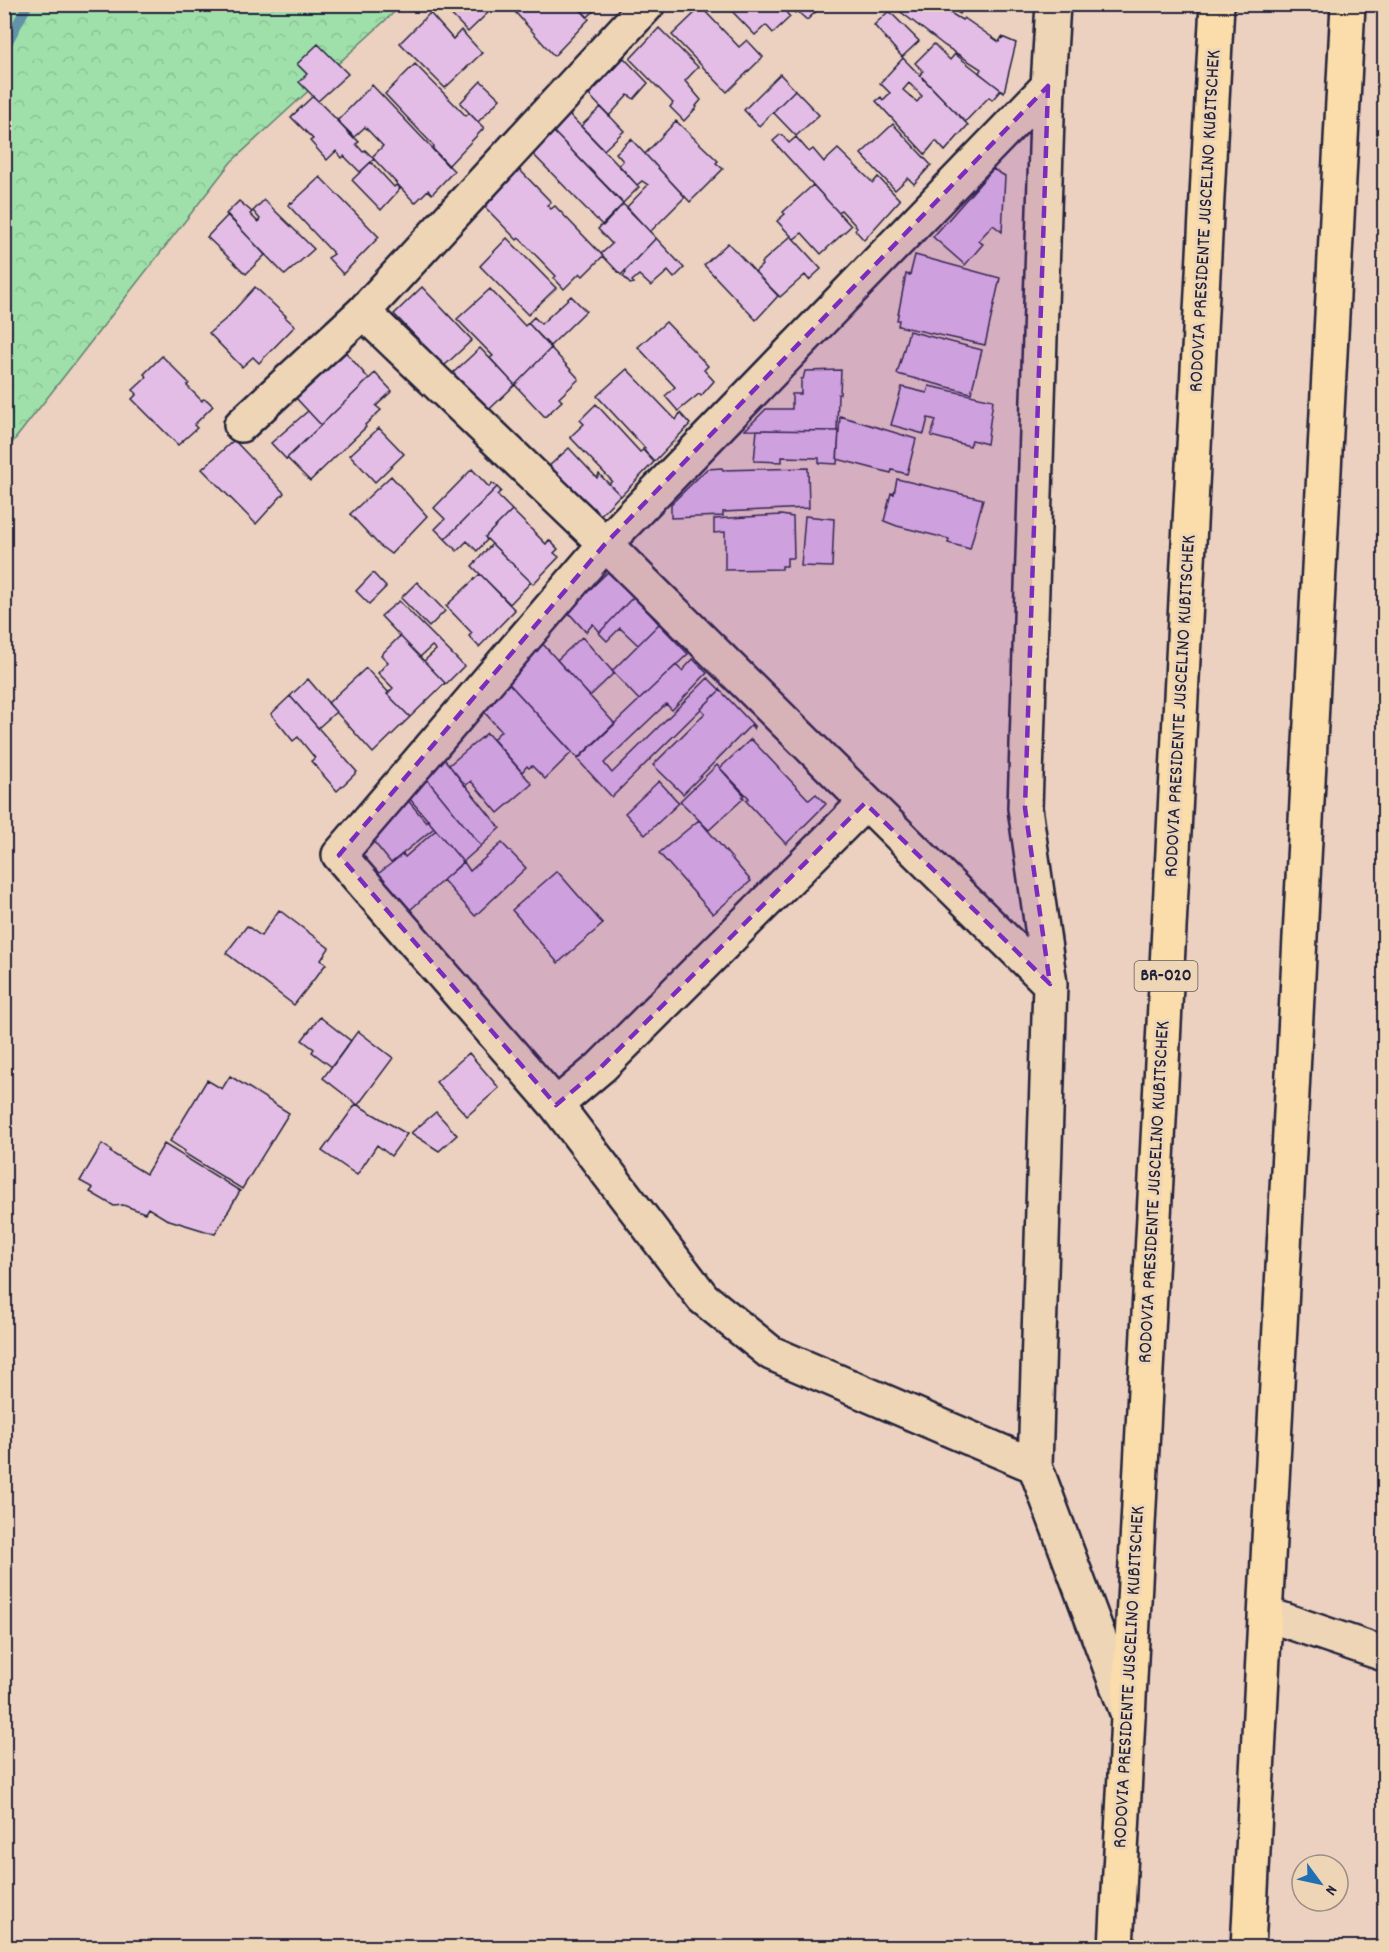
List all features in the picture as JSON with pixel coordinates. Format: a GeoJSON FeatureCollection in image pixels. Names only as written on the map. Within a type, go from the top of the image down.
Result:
{"type":"FeatureCollection","features":[{"type":"Feature","properties":{"kind":"highway","name":"RODOVIA PRESIDENTE JUSCELINO KUBITSCHEK"},"geometry":{"type":"LineString","coordinates":[[1116,1947],[1217,4]]}},
{"type":"Feature","properties":{"kind":"highway"},"geometry":{"type":"LineString","coordinates":[[1248,1947],[1348,4]]}},
{"type":"Feature","properties":{"kind":"street"},"geometry":{"type":"LineString","coordinates":[[241,425],[363,312],[648,4]]}},
{"type":"Feature","properties":{"kind":"street"},"geometry":{"type":"LineString","coordinates":[[1053,4],[1048,86],[1025,807],[1050,984],[1035,1466],[1128,1715]]}},
{"type":"Feature","properties":{"kind":"street"},"geometry":{"type":"LineString","coordinates":[[1035,1466],[771,1353],[703,1298],[556,1106],[339,855],[605,544],[1048,86]]}},
{"type":"Feature","properties":{"kind":"street"},"geometry":{"type":"LineString","coordinates":[[363,312],[605,544],[1050,984]]}},
{"type":"Feature","properties":{"kind":"street"},"geometry":{"type":"LineString","coordinates":[[556,1106],[602,1067],[866,802]]}},
{"type":"Feature","properties":{"kind":"street"},"geometry":{"type":"LineString","coordinates":[[1266,1614],[1384,1653]]}},
{"type":"Feature","properties":{"kind":"highlighted area"},"geometry":{"type":"Polygon","coordinates":[[[1048,86],[1025,808],[1050,984],[865,803],[601,1067],[556,1105],[339,855],[605,544],[1048,86]]]}},
{"type":"Feature","properties":{"kind":"green space"},"geometry":{"type":"Polygon","coordinates":[[[5,5],[402,5],[231,162],[5,452],[5,5]]]}},
{"type":"Feature","properties":{"kind":"building"},"geometry":{"type":"Polygon","coordinates":[[[441,4],[497,4],[468,32],[441,4]]]}},
{"type":"Feature","properties":{"kind":"building"},"geometry":{"type":"Polygon","coordinates":[[[508,4],[575,4],[589,19],[554,56],[508,4]]]}},
{"type":"Feature","properties":{"kind":"building"},"geometry":{"type":"Polygon","coordinates":[[[579,4],[600,4],[588,17],[577,6],[579,4]]]}},
{"type":"Feature","properties":{"kind":"building"},"geometry":{"type":"Polygon","coordinates":[[[725,4],[779,4],[790,17],[773,33],[766,25],[755,35],[725,4]]]}},
{"type":"Feature","properties":{"kind":"building"},"geometry":{"type":"Polygon","coordinates":[[[787,4],[824,4],[807,20],[797,11],[795,13],[787,4]]]}},
{"type":"Feature","properties":{"kind":"building"},"geometry":{"type":"Polygon","coordinates":[[[900,4],[935,4],[962,20],[964,18],[999,42],[1002,37],[1016,43],[1004,92],[979,73],[981,69],[945,46],[897,9],[900,4]]]}},
{"type":"Feature","properties":{"kind":"building"},"geometry":{"type":"Polygon","coordinates":[[[944,4],[966,4],[960,14],[944,4]]]}},
{"type":"Feature","properties":{"kind":"building"},"geometry":{"type":"Polygon","coordinates":[[[701,7],[739,47],[747,40],[763,57],[727,92],[672,35],[701,7]]]}},
{"type":"Feature","properties":{"kind":"building"},"geometry":{"type":"Polygon","coordinates":[[[889,11],[919,41],[902,57],[874,25],[889,11]]]}},
{"type":"Feature","properties":{"kind":"building"},"geometry":{"type":"Polygon","coordinates":[[[430,13],[453,39],[461,30],[482,53],[445,88],[400,43],[430,13]]]}},
{"type":"Feature","properties":{"kind":"building"},"geometry":{"type":"Polygon","coordinates":[[[659,28],[698,67],[685,81],[701,100],[684,121],[670,107],[673,103],[630,59],[659,28]]]}},
{"type":"Feature","properties":{"kind":"building"},"geometry":{"type":"Polygon","coordinates":[[[318,44],[348,74],[318,101],[299,82],[307,74],[297,64],[318,44]]]}},
{"type":"Feature","properties":{"kind":"building"},"geometry":{"type":"Polygon","coordinates":[[[934,44],[950,60],[955,54],[1001,90],[992,100],[989,97],[965,122],[920,75],[923,71],[915,63],[934,44]]]}},
{"type":"Feature","properties":{"kind":"building"},"geometry":{"type":"Polygon","coordinates":[[[624,58],[648,83],[634,99],[628,95],[609,116],[589,95],[624,58]]]}},
{"type":"Feature","properties":{"kind":"building"},"geometry":{"type":"Polygon","coordinates":[[[903,58],[968,125],[945,151],[936,141],[925,154],[876,101],[881,97],[883,100],[890,93],[880,83],[903,58]],[[909,83],[903,90],[917,102],[922,96],[909,83]]]}},
{"type":"Feature","properties":{"kind":"building"},"geometry":{"type":"Polygon","coordinates":[[[415,64],[466,116],[469,113],[484,128],[448,166],[432,149],[434,146],[385,94],[415,64]]]}},
{"type":"Feature","properties":{"kind":"building"},"geometry":{"type":"Polygon","coordinates":[[[780,74],[795,90],[759,126],[744,110],[780,74]]]}},
{"type":"Feature","properties":{"kind":"building"},"geometry":{"type":"Polygon","coordinates":[[[481,81],[500,99],[478,122],[460,103],[481,81]]]}},
{"type":"Feature","properties":{"kind":"building"},"geometry":{"type":"Polygon","coordinates":[[[372,85],[454,171],[432,194],[428,190],[415,203],[372,157],[383,146],[365,127],[353,138],[337,121],[372,85]]]}},
{"type":"Feature","properties":{"kind":"building"},"geometry":{"type":"Polygon","coordinates":[[[795,90],[819,115],[796,136],[773,112],[795,90]]]}},
{"type":"Feature","properties":{"kind":"building"},"geometry":{"type":"Polygon","coordinates":[[[313,96],[359,142],[356,144],[363,152],[365,150],[374,159],[360,172],[336,151],[327,160],[310,141],[313,139],[291,117],[313,96]]]}},
{"type":"Feature","properties":{"kind":"building"},"geometry":{"type":"Polygon","coordinates":[[[601,107],[624,131],[604,150],[581,126],[601,107]]]}},
{"type":"Feature","properties":{"kind":"building"},"geometry":{"type":"Polygon","coordinates":[[[567,112],[639,187],[623,203],[551,129],[567,112]]]}},
{"type":"Feature","properties":{"kind":"building"},"geometry":{"type":"Polygon","coordinates":[[[676,121],[718,161],[716,163],[723,169],[690,202],[645,154],[676,121]]]}},
{"type":"Feature","properties":{"kind":"building"},"geometry":{"type":"Polygon","coordinates":[[[893,124],[931,165],[914,184],[908,178],[895,190],[861,154],[893,124]]]}},
{"type":"Feature","properties":{"kind":"building"},"geometry":{"type":"Polygon","coordinates":[[[550,128],[623,204],[603,226],[529,150],[550,128]]]}},
{"type":"Feature","properties":{"kind":"building"},"geometry":{"type":"Polygon","coordinates":[[[780,135],[789,143],[796,137],[809,152],[813,149],[824,162],[838,149],[873,183],[878,177],[900,200],[864,240],[855,230],[857,227],[841,210],[838,212],[773,141],[780,135]]]}},
{"type":"Feature","properties":{"kind":"building"},"geometry":{"type":"Polygon","coordinates":[[[631,139],[685,197],[650,232],[627,207],[648,185],[642,181],[637,185],[619,165],[623,161],[616,153],[631,139]]]}},
{"type":"Feature","properties":{"kind":"building"},"geometry":{"type":"Polygon","coordinates":[[[371,162],[394,187],[396,185],[400,189],[381,210],[352,180],[371,162]]]}},
{"type":"Feature","properties":{"kind":"building"},"geometry":{"type":"Polygon","coordinates":[[[515,165],[551,202],[547,205],[551,209],[555,206],[603,256],[583,276],[580,273],[564,289],[554,278],[556,276],[480,202],[515,165]]]}},
{"type":"Feature","properties":{"kind":"building"},"geometry":{"type":"Polygon","coordinates":[[[993,169],[1005,176],[1002,232],[993,225],[978,241],[983,244],[965,265],[933,237],[993,169]]]}},
{"type":"Feature","properties":{"kind":"building"},"geometry":{"type":"Polygon","coordinates":[[[320,177],[379,237],[343,274],[328,258],[334,254],[288,205],[320,177]]]}},
{"type":"Feature","properties":{"kind":"building"},"geometry":{"type":"Polygon","coordinates":[[[813,185],[851,226],[821,254],[802,233],[794,239],[777,221],[785,214],[783,212],[813,185]]]}},
{"type":"Feature","properties":{"kind":"building"},"geometry":{"type":"Polygon","coordinates":[[[264,200],[314,249],[285,275],[226,214],[239,201],[252,212],[250,214],[258,222],[260,219],[253,211],[264,200]]]}},
{"type":"Feature","properties":{"kind":"building"},"geometry":{"type":"Polygon","coordinates":[[[623,204],[656,238],[621,275],[601,254],[612,244],[598,229],[623,204]]]}},
{"type":"Feature","properties":{"kind":"building"},"geometry":{"type":"Polygon","coordinates":[[[228,215],[265,255],[246,274],[207,237],[228,215]]]}},
{"type":"Feature","properties":{"kind":"building"},"geometry":{"type":"Polygon","coordinates":[[[791,236],[821,269],[809,280],[805,275],[780,297],[755,272],[762,265],[761,263],[791,236]]]}},
{"type":"Feature","properties":{"kind":"building"},"geometry":{"type":"Polygon","coordinates":[[[507,238],[556,288],[528,315],[480,266],[507,238]]]}},
{"type":"Feature","properties":{"kind":"building"},"geometry":{"type":"Polygon","coordinates":[[[656,238],[684,268],[674,278],[668,271],[651,286],[639,275],[632,281],[634,283],[630,284],[623,276],[625,271],[656,238]]]}},
{"type":"Feature","properties":{"kind":"building"},"geometry":{"type":"Polygon","coordinates":[[[728,243],[778,296],[756,320],[704,265],[728,243]]]}},
{"type":"Feature","properties":{"kind":"building"},"geometry":{"type":"Polygon","coordinates":[[[915,255],[1000,278],[985,345],[898,326],[899,320],[897,320],[906,274],[910,275],[915,255]]]}},
{"type":"Feature","properties":{"kind":"building"},"geometry":{"type":"Polygon","coordinates":[[[255,287],[295,326],[259,363],[253,357],[242,367],[209,333],[227,318],[255,287]]]}},
{"type":"Feature","properties":{"kind":"building"},"geometry":{"type":"Polygon","coordinates":[[[422,287],[472,340],[444,366],[394,314],[422,287]]]}},
{"type":"Feature","properties":{"kind":"building"},"geometry":{"type":"Polygon","coordinates":[[[490,289],[525,326],[528,323],[551,348],[515,385],[490,358],[493,356],[457,319],[490,289]]]}},
{"type":"Feature","properties":{"kind":"building"},"geometry":{"type":"Polygon","coordinates":[[[571,296],[586,311],[550,346],[528,323],[534,317],[541,324],[571,296]]]}},
{"type":"Feature","properties":{"kind":"building"},"geometry":{"type":"Polygon","coordinates":[[[666,322],[708,366],[704,370],[714,381],[701,396],[699,394],[678,411],[665,396],[675,387],[638,347],[666,322]]]}},
{"type":"Feature","properties":{"kind":"building"},"geometry":{"type":"Polygon","coordinates":[[[909,331],[982,350],[971,393],[897,374],[909,331]]]}},
{"type":"Feature","properties":{"kind":"building"},"geometry":{"type":"Polygon","coordinates":[[[480,348],[515,385],[478,420],[442,383],[480,348]]]}},
{"type":"Feature","properties":{"kind":"building"},"geometry":{"type":"Polygon","coordinates":[[[551,348],[579,379],[559,398],[562,401],[545,417],[515,385],[551,348]]]}},
{"type":"Feature","properties":{"kind":"building"},"geometry":{"type":"Polygon","coordinates":[[[343,349],[369,379],[321,425],[296,398],[337,358],[343,349]]]}},
{"type":"Feature","properties":{"kind":"building"},"geometry":{"type":"Polygon","coordinates":[[[162,356],[189,383],[187,386],[202,401],[207,400],[213,406],[194,425],[197,428],[178,445],[132,399],[137,394],[133,390],[147,377],[144,374],[162,356]]]}},
{"type":"Feature","properties":{"kind":"building"},"geometry":{"type":"Polygon","coordinates":[[[627,369],[676,420],[680,413],[690,424],[654,462],[643,449],[645,448],[597,396],[627,369]]]}},
{"type":"Feature","properties":{"kind":"building"},"geometry":{"type":"Polygon","coordinates":[[[841,370],[837,431],[745,430],[766,409],[792,409],[792,394],[801,394],[801,379],[805,371],[841,370]]]}},
{"type":"Feature","properties":{"kind":"building"},"geometry":{"type":"Polygon","coordinates":[[[375,373],[392,391],[376,406],[381,410],[310,481],[287,458],[375,373]]]}},
{"type":"Feature","properties":{"kind":"building"},"geometry":{"type":"Polygon","coordinates":[[[929,386],[993,400],[987,444],[972,440],[970,446],[931,436],[936,420],[928,418],[924,434],[891,425],[902,387],[927,393],[929,386]]]}},
{"type":"Feature","properties":{"kind":"building"},"geometry":{"type":"Polygon","coordinates":[[[596,404],[640,452],[643,450],[654,462],[621,496],[609,484],[612,481],[570,437],[584,424],[580,420],[596,404]]]}},
{"type":"Feature","properties":{"kind":"building"},"geometry":{"type":"Polygon","coordinates":[[[308,411],[321,425],[286,459],[271,443],[308,411]]]}},
{"type":"Feature","properties":{"kind":"building"},"geometry":{"type":"Polygon","coordinates":[[[840,416],[916,439],[907,474],[892,470],[891,473],[837,459],[840,416]]]}},
{"type":"Feature","properties":{"kind":"building"},"geometry":{"type":"Polygon","coordinates":[[[379,428],[404,454],[375,482],[350,455],[379,428]]]}},
{"type":"Feature","properties":{"kind":"building"},"geometry":{"type":"Polygon","coordinates":[[[757,430],[839,431],[837,464],[819,463],[819,458],[782,457],[782,462],[754,461],[757,430]]]}},
{"type":"Feature","properties":{"kind":"building"},"geometry":{"type":"Polygon","coordinates":[[[234,440],[284,493],[256,524],[202,469],[234,440]]]}},
{"type":"Feature","properties":{"kind":"building"},"geometry":{"type":"Polygon","coordinates":[[[569,448],[597,478],[599,474],[620,495],[591,525],[538,476],[569,448]]]}},
{"type":"Feature","properties":{"kind":"building"},"geometry":{"type":"Polygon","coordinates":[[[722,468],[723,470],[808,468],[809,508],[723,512],[723,516],[671,518],[671,504],[707,469],[722,468]]]}},
{"type":"Feature","properties":{"kind":"building"},"geometry":{"type":"Polygon","coordinates":[[[472,469],[489,487],[492,483],[497,487],[445,539],[435,529],[445,519],[434,508],[472,469]]]}},
{"type":"Feature","properties":{"kind":"building"},"geometry":{"type":"Polygon","coordinates":[[[391,476],[427,516],[391,554],[379,545],[350,514],[391,476]]]}},
{"type":"Feature","properties":{"kind":"building"},"geometry":{"type":"Polygon","coordinates":[[[897,479],[983,499],[970,549],[948,543],[949,539],[884,521],[897,479]]]}},
{"type":"Feature","properties":{"kind":"building"},"geometry":{"type":"Polygon","coordinates":[[[497,487],[501,491],[497,495],[512,510],[485,537],[487,540],[477,551],[467,541],[457,551],[445,539],[497,487]]]}},
{"type":"Feature","properties":{"kind":"building"},"geometry":{"type":"Polygon","coordinates":[[[512,510],[546,544],[549,540],[558,549],[554,553],[559,557],[533,584],[485,537],[512,510]]]}},
{"type":"Feature","properties":{"kind":"building"},"geometry":{"type":"Polygon","coordinates":[[[781,515],[793,517],[794,558],[787,558],[787,566],[782,566],[782,569],[725,570],[725,532],[714,533],[714,519],[781,515]]]}},
{"type":"Feature","properties":{"kind":"building"},"geometry":{"type":"Polygon","coordinates":[[[805,516],[834,519],[832,567],[801,566],[805,516]]]}},
{"type":"Feature","properties":{"kind":"building"},"geometry":{"type":"Polygon","coordinates":[[[492,544],[531,582],[510,604],[472,566],[492,544]]]}},
{"type":"Feature","properties":{"kind":"building"},"geometry":{"type":"Polygon","coordinates":[[[608,572],[634,596],[600,632],[593,624],[586,632],[567,611],[608,572]]]}},
{"type":"Feature","properties":{"kind":"building"},"geometry":{"type":"Polygon","coordinates":[[[373,573],[386,587],[369,604],[356,591],[373,573]]]}},
{"type":"Feature","properties":{"kind":"building"},"geometry":{"type":"Polygon","coordinates":[[[480,574],[515,610],[479,647],[469,636],[472,633],[446,606],[480,574]]]}},
{"type":"Feature","properties":{"kind":"building"},"geometry":{"type":"Polygon","coordinates":[[[417,582],[445,611],[429,627],[401,598],[417,582]]]}},
{"type":"Feature","properties":{"kind":"building"},"geometry":{"type":"Polygon","coordinates":[[[634,596],[659,624],[638,645],[620,628],[607,641],[599,633],[634,596]]]}},
{"type":"Feature","properties":{"kind":"building"},"geometry":{"type":"Polygon","coordinates":[[[399,601],[464,666],[446,684],[424,661],[436,650],[432,646],[420,657],[381,616],[399,601]]]}},
{"type":"Feature","properties":{"kind":"building"},"geometry":{"type":"Polygon","coordinates":[[[659,624],[688,654],[639,700],[612,671],[659,624]]]}},
{"type":"Feature","properties":{"kind":"building"},"geometry":{"type":"Polygon","coordinates":[[[400,636],[445,683],[410,717],[387,694],[393,688],[378,673],[388,662],[381,655],[400,636]]]}},
{"type":"Feature","properties":{"kind":"building"},"geometry":{"type":"Polygon","coordinates":[[[582,637],[614,673],[590,696],[557,660],[582,637]]]}},
{"type":"Feature","properties":{"kind":"building"},"geometry":{"type":"Polygon","coordinates":[[[541,642],[615,724],[578,759],[503,677],[541,642]]]}},
{"type":"Feature","properties":{"kind":"building"},"geometry":{"type":"Polygon","coordinates":[[[693,659],[707,673],[672,710],[666,704],[604,763],[612,773],[708,678],[720,690],[612,797],[577,759],[676,665],[682,671],[693,659]]]}},
{"type":"Feature","properties":{"kind":"building"},"geometry":{"type":"Polygon","coordinates":[[[366,668],[410,717],[373,753],[328,703],[366,668]]]}},
{"type":"Feature","properties":{"kind":"building"},"geometry":{"type":"Polygon","coordinates":[[[503,677],[572,752],[545,779],[532,766],[529,768],[527,766],[522,772],[493,739],[501,731],[477,704],[503,677]]]}},
{"type":"Feature","properties":{"kind":"building"},"geometry":{"type":"Polygon","coordinates":[[[308,679],[336,712],[318,728],[290,696],[308,679]]]}},
{"type":"Feature","properties":{"kind":"building"},"geometry":{"type":"Polygon","coordinates":[[[720,690],[755,727],[754,729],[751,725],[683,794],[653,765],[705,713],[701,709],[720,690]]]}},
{"type":"Feature","properties":{"kind":"building"},"geometry":{"type":"Polygon","coordinates":[[[290,696],[357,772],[337,791],[311,761],[315,758],[298,737],[293,741],[271,714],[290,696]]]}},
{"type":"Feature","properties":{"kind":"building"},"geometry":{"type":"Polygon","coordinates":[[[487,733],[532,784],[498,813],[471,781],[465,786],[449,765],[487,733]]]}},
{"type":"Feature","properties":{"kind":"building"},"geometry":{"type":"Polygon","coordinates":[[[751,739],[809,800],[816,794],[826,804],[786,844],[746,801],[749,798],[720,768],[751,739]]]}},
{"type":"Feature","properties":{"kind":"building"},"geometry":{"type":"Polygon","coordinates":[[[436,749],[500,828],[481,846],[417,767],[436,749]]]}},
{"type":"Feature","properties":{"kind":"building"},"geometry":{"type":"Polygon","coordinates":[[[717,765],[744,795],[742,797],[744,798],[709,830],[680,801],[717,765]]]}},
{"type":"Feature","properties":{"kind":"building"},"geometry":{"type":"Polygon","coordinates":[[[417,767],[481,846],[463,862],[399,786],[417,767]]]}},
{"type":"Feature","properties":{"kind":"building"},"geometry":{"type":"Polygon","coordinates":[[[659,781],[679,803],[645,835],[625,813],[659,781]]]}},
{"type":"Feature","properties":{"kind":"building"},"geometry":{"type":"Polygon","coordinates":[[[401,792],[426,822],[428,820],[434,828],[391,863],[361,826],[401,792]]]}},
{"type":"Feature","properties":{"kind":"building"},"geometry":{"type":"Polygon","coordinates":[[[699,820],[751,881],[713,914],[659,853],[699,820]]]}},
{"type":"Feature","properties":{"kind":"building"},"geometry":{"type":"Polygon","coordinates":[[[436,830],[463,862],[409,911],[378,874],[403,854],[405,857],[436,830]]]}},
{"type":"Feature","properties":{"kind":"building"},"geometry":{"type":"Polygon","coordinates":[[[502,843],[526,868],[475,916],[443,880],[464,862],[470,871],[502,843]]]}},
{"type":"Feature","properties":{"kind":"building"},"geometry":{"type":"Polygon","coordinates":[[[557,871],[603,924],[558,963],[512,910],[557,871]]]}},
{"type":"Feature","properties":{"kind":"building"},"geometry":{"type":"Polygon","coordinates":[[[279,910],[329,948],[321,960],[326,964],[294,1005],[226,953],[247,926],[261,936],[279,910]]]}},
{"type":"Feature","properties":{"kind":"building"},"geometry":{"type":"Polygon","coordinates":[[[320,1017],[351,1041],[332,1067],[312,1052],[314,1049],[302,1040],[320,1017]]]}},
{"type":"Feature","properties":{"kind":"building"},"geometry":{"type":"Polygon","coordinates":[[[358,1031],[393,1058],[358,1105],[323,1078],[358,1031]]]}},
{"type":"Feature","properties":{"kind":"building"},"geometry":{"type":"Polygon","coordinates":[[[469,1053],[499,1088],[467,1116],[436,1082],[469,1053]]]}},
{"type":"Feature","properties":{"kind":"building"},"geometry":{"type":"Polygon","coordinates":[[[230,1076],[289,1113],[242,1189],[184,1153],[185,1151],[170,1141],[207,1080],[222,1089],[230,1076]]]}},
{"type":"Feature","properties":{"kind":"building"},"geometry":{"type":"Polygon","coordinates":[[[356,1104],[407,1134],[391,1156],[377,1145],[357,1175],[322,1151],[356,1104]]]}},
{"type":"Feature","properties":{"kind":"building"},"geometry":{"type":"Polygon","coordinates":[[[436,1112],[457,1135],[439,1151],[411,1133],[436,1112]]]}},
{"type":"Feature","properties":{"kind":"building"},"geometry":{"type":"Polygon","coordinates":[[[102,1144],[111,1150],[110,1152],[146,1174],[164,1144],[240,1191],[215,1234],[166,1219],[148,1208],[145,1213],[123,1205],[114,1206],[90,1192],[93,1188],[80,1181],[102,1144]]]}},
{"type":"Feature","properties":{"kind":"waterway"},"geometry":{"type":"LineString","coordinates":[[4,49],[28,4]]}}]}
